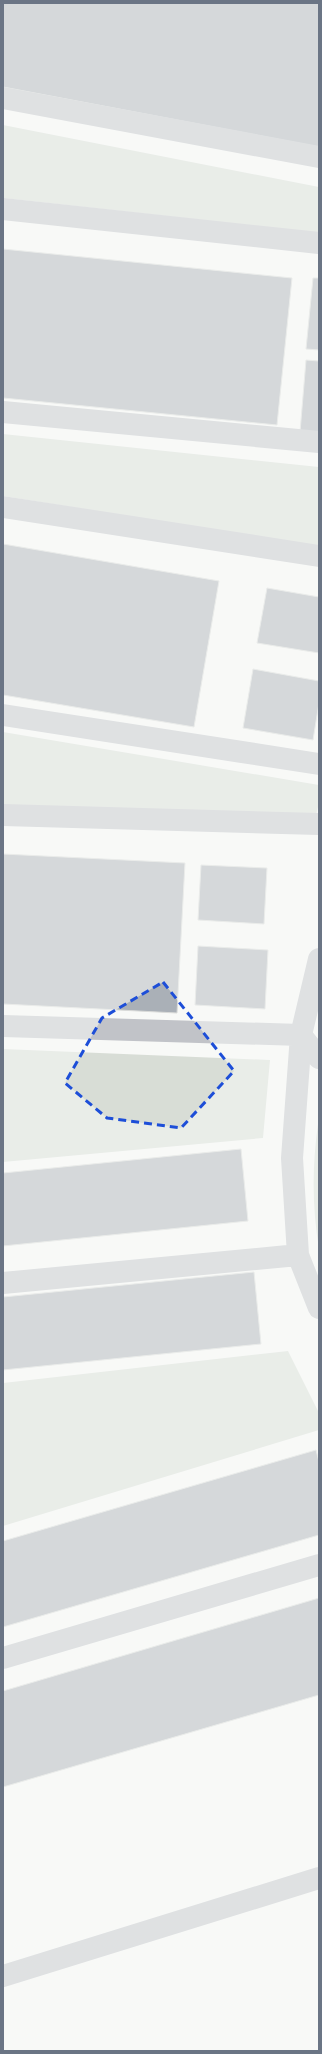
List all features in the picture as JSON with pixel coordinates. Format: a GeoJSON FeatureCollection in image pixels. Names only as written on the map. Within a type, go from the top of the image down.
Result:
{"type":"FeatureCollection","features":[{"type":"Feature","properties":{"kind":"street"},"geometry":{"type":"LineString","coordinates":[[3,98],[319,157]]}},
{"type":"Feature","properties":{"kind":"street"},"geometry":{"type":"LineString","coordinates":[[3,209],[319,243]]}},
{"type":"Feature","properties":{"kind":"street"},"geometry":{"type":"LineString","coordinates":[[3,412],[319,442]]}},
{"type":"Feature","properties":{"kind":"street"},"geometry":{"type":"LineString","coordinates":[[3,507],[319,556]]}},
{"type":"Feature","properties":{"kind":"street"},"geometry":{"type":"LineString","coordinates":[[3,715],[319,764]]}},
{"type":"Feature","properties":{"kind":"street"},"geometry":{"type":"LineString","coordinates":[[3,815],[319,824]]}},
{"type":"Feature","properties":{"kind":"street"},"geometry":{"type":"LineString","coordinates":[[319,959],[301,1034],[292,1158],[298,1255],[319,1308]]}},
{"type":"Feature","properties":{"kind":"street"},"geometry":{"type":"LineString","coordinates":[[3,1026],[301,1034]]}},
{"type":"Feature","properties":{"kind":"street"},"geometry":{"type":"LineString","coordinates":[[301,1034],[319,1058]]}},
{"type":"Feature","properties":{"kind":"street"},"geometry":{"type":"LineString","coordinates":[[3,1283],[298,1255]]}},
{"type":"Feature","properties":{"kind":"street"},"geometry":{"type":"LineString","coordinates":[[3,1658],[319,1565]]}},
{"type":"Feature","properties":{"kind":"street"},"geometry":{"type":"LineString","coordinates":[[3,1976],[319,1878]]}},
{"type":"Feature","properties":{"kind":"highlighted area"},"geometry":{"type":"Polygon","coordinates":[[[163,982],[202,1033],[234,1071],[181,1128],[107,1118],[65,1083],[102,1018],[163,982]]]}},
{"type":"Feature","properties":{"kind":"shaded area"},"geometry":{"type":"Polygon","coordinates":[[[3,125],[319,187],[319,233],[3,198],[3,125]]]}},
{"type":"Feature","properties":{"kind":"shaded area"},"geometry":{"type":"Polygon","coordinates":[[[3,434],[319,467],[319,547],[3,496],[3,434]]]}},
{"type":"Feature","properties":{"kind":"shaded area"},"geometry":{"type":"Polygon","coordinates":[[[3,732],[319,785],[319,803],[316,815],[3,805],[3,732]]]}},
{"type":"Feature","properties":{"kind":"shaded area"},"geometry":{"type":"Polygon","coordinates":[[[3,1049],[270,1060],[263,1138],[3,1162],[3,1049]]]}},
{"type":"Feature","properties":{"kind":"shaded area"},"geometry":{"type":"Polygon","coordinates":[[[318,1124],[319,1249],[314,1202],[315,1155],[318,1124]]]}},
{"type":"Feature","properties":{"kind":"shaded area"},"geometry":{"type":"Polygon","coordinates":[[[288,1351],[319,1413],[319,1430],[3,1526],[3,1383],[288,1351]]]}},
{"type":"Feature","properties":{"kind":"building"},"geometry":{"type":"Polygon","coordinates":[[[3,3],[319,3],[319,147],[3,87],[3,3]]]}},
{"type":"Feature","properties":{"kind":"building"},"geometry":{"type":"Polygon","coordinates":[[[3,249],[292,278],[277,425],[3,398],[3,249]]]}},
{"type":"Feature","properties":{"kind":"building"},"geometry":{"type":"Polygon","coordinates":[[[313,278],[319,278],[319,350],[306,349],[313,278]]]}},
{"type":"Feature","properties":{"kind":"building"},"geometry":{"type":"Polygon","coordinates":[[[306,360],[319,361],[319,433],[300,432],[306,360]]]}},
{"type":"Feature","properties":{"kind":"building"},"geometry":{"type":"Polygon","coordinates":[[[3,544],[219,581],[194,727],[3,695],[3,544]]]}},
{"type":"Feature","properties":{"kind":"building"},"geometry":{"type":"Polygon","coordinates":[[[267,588],[319,597],[319,653],[257,643],[267,588]]]}},
{"type":"Feature","properties":{"kind":"building"},"geometry":{"type":"Polygon","coordinates":[[[253,669],[319,681],[319,703],[313,740],[243,728],[253,669]]]}},
{"type":"Feature","properties":{"kind":"building"},"geometry":{"type":"Polygon","coordinates":[[[3,854],[185,863],[177,1013],[3,1004],[3,854]]]}},
{"type":"Feature","properties":{"kind":"building"},"geometry":{"type":"Polygon","coordinates":[[[201,865],[267,868],[264,924],[198,920],[201,865]]]}},
{"type":"Feature","properties":{"kind":"building"},"geometry":{"type":"Polygon","coordinates":[[[198,946],[268,950],[265,1009],[195,1005],[198,946]]]}},
{"type":"Feature","properties":{"kind":"building"},"geometry":{"type":"Polygon","coordinates":[[[241,1149],[248,1221],[3,1246],[3,1173],[241,1149]]]}},
{"type":"Feature","properties":{"kind":"building"},"geometry":{"type":"Polygon","coordinates":[[[254,1272],[261,1344],[3,1370],[3,1297],[254,1272]]]}},
{"type":"Feature","properties":{"kind":"building"},"geometry":{"type":"Polygon","coordinates":[[[316,1450],[319,1462],[319,1535],[3,1627],[3,1541],[316,1450]]]}},
{"type":"Feature","properties":{"kind":"building"},"geometry":{"type":"Polygon","coordinates":[[[319,1598],[319,1695],[3,1787],[3,1691],[319,1598]]]}}]}
